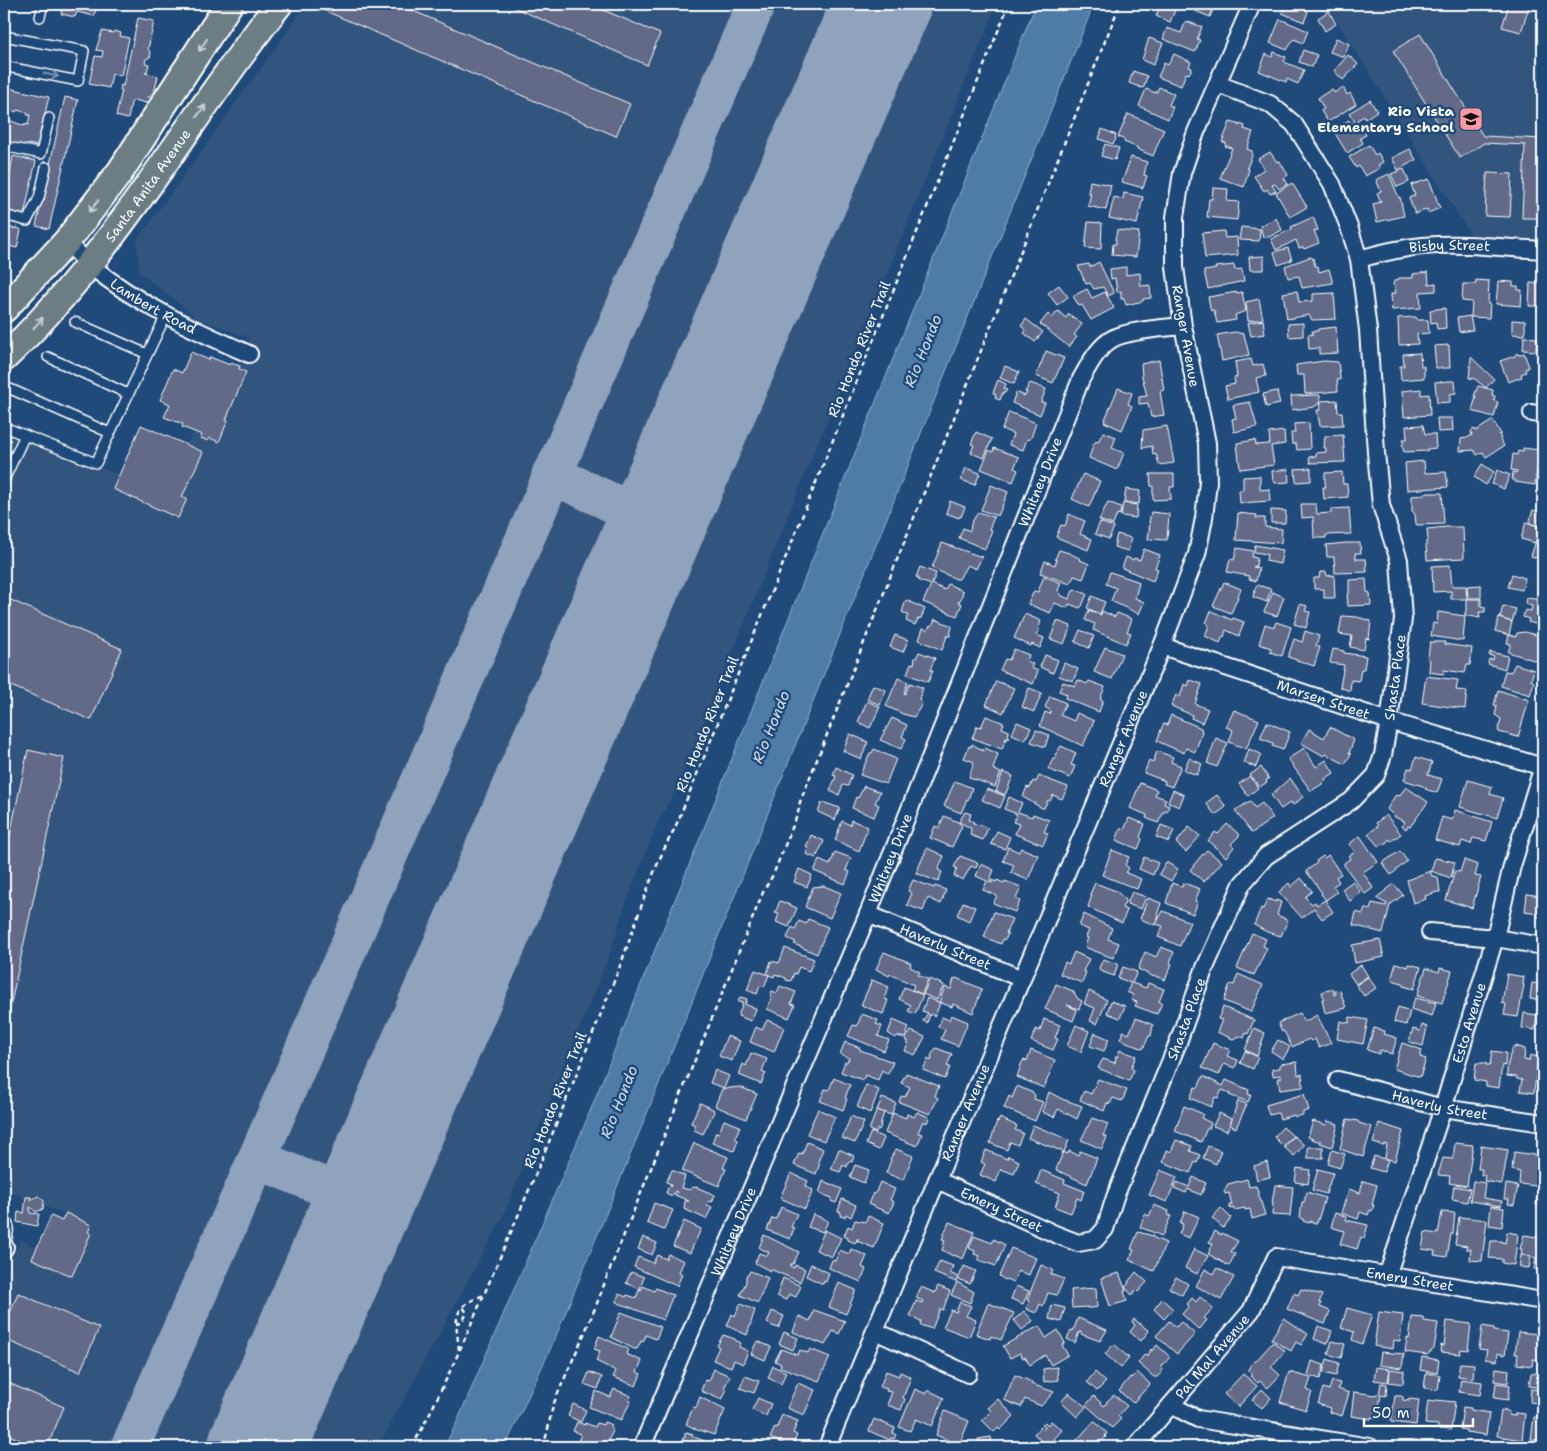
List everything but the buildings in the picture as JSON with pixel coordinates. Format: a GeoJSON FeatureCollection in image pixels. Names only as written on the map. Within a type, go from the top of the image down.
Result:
{"type":"FeatureCollection","features":[{"type":"Feature","properties":{"kind":"main road"},"geometry":{"type":"LineString","coordinates":[[4,309],[67,241],[120,172],[229,4]]}},
{"type":"Feature","properties":{"kind":"main road","name":"Santa Anita Avenue"},"geometry":{"type":"LineString","coordinates":[[4,358],[26,337],[89,265],[271,6]]}},
{"type":"Feature","properties":{"kind":"street","name":"Ranger Avenue"},"geometry":{"type":"LineString","coordinates":[[827,1447],[937,1180],[1162,646],[1197,554],[1208,482],[1207,443],[1183,326],[1175,267],[1175,217],[1182,173],[1196,132],[1252,4]]}},
{"type":"Feature","properties":{"kind":"street","name":"Shasta Place"},"geometry":{"type":"LineString","coordinates":[[1095,1240],[1105,1229],[1114,1200],[1177,1045],[1204,970],[1242,884],[1266,856],[1351,801],[1376,776],[1383,756],[1404,619],[1399,560],[1382,505],[1376,452],[1368,330],[1359,259],[1349,226],[1332,184],[1294,124],[1270,104],[1218,84]]}},
{"type":"Feature","properties":{"kind":"street","name":"Lambert Road"},"geometry":{"type":"LineString","coordinates":[[67,241],[89,265],[121,289],[186,327],[249,354]]}},
{"type":"Feature","properties":{"kind":"street","name":"Bisby Street"},"geometry":{"type":"LineString","coordinates":[[1359,259],[1391,250],[1425,246],[1454,245],[1543,250]]}},
{"type":"Feature","properties":{"kind":"street","name":"Whitney Drive"},"geometry":{"type":"LineString","coordinates":[[642,1447],[868,914],[1081,379],[1096,355],[1112,339],[1134,332],[1183,326]]}},
{"type":"Feature","properties":{"kind":"street","name":"Marsen Street"},"geometry":{"type":"LineString","coordinates":[[1162,646],[1389,721],[1543,767]]}},
{"type":"Feature","properties":{"kind":"street","name":"Esto Avenue"},"geometry":{"type":"LineString","coordinates":[[1387,1276],[1443,1108],[1494,938],[1512,866],[1543,767]]}},
{"type":"Feature","properties":{"kind":"street","name":"Haverly Street"},"geometry":{"type":"LineString","coordinates":[[868,914],[1022,979]]}},
{"type":"Feature","properties":{"kind":"street"},"geometry":{"type":"LineString","coordinates":[[1430,932],[1494,938],[1543,946]]}},
{"type":"Feature","properties":{"kind":"street","name":"Haverly Street"},"geometry":{"type":"LineString","coordinates":[[1338,1080],[1443,1108],[1543,1123]]}},
{"type":"Feature","properties":{"kind":"street","name":"Emery Street"},"geometry":{"type":"LineString","coordinates":[[937,1180],[1054,1234],[1078,1242],[1095,1240]]}},
{"type":"Feature","properties":{"kind":"street","name":"Emery Street"},"geometry":{"type":"LineString","coordinates":[[1276,1257],[1543,1301]]}},
{"type":"Feature","properties":{"kind":"street","name":"Pal Mal Avenue"},"geometry":{"type":"LineString","coordinates":[[1134,1447],[1251,1311],[1276,1257]]}},
{"type":"Feature","properties":{"kind":"street"},"geometry":{"type":"LineString","coordinates":[[875,1332],[968,1374]]}},
{"type":"Feature","properties":{"kind":"street"},"geometry":{"type":"LineString","coordinates":[[1172,1405],[1198,1419],[1370,1447]]}},
{"type":"Feature","properties":{"kind":"lane"},"geometry":{"type":"LineString","coordinates":[[40,17],[43,4]]}},
{"type":"Feature","properties":{"kind":"lane"},"geometry":{"type":"LineString","coordinates":[[4,36],[84,51],[78,81],[4,64]]}},
{"type":"Feature","properties":{"kind":"lane"},"geometry":{"type":"LineString","coordinates":[[4,146],[41,154],[50,118]]}},
{"type":"Feature","properties":{"kind":"lane"},"geometry":{"type":"LineString","coordinates":[[4,215],[27,221],[39,198],[46,167]]}},
{"type":"Feature","properties":{"kind":"lane"},"geometry":{"type":"LineString","coordinates":[[4,427],[96,463],[166,315]]}},
{"type":"Feature","properties":{"kind":"lane"},"geometry":{"type":"LineString","coordinates":[[75,322],[147,354]]}},
{"type":"Feature","properties":{"kind":"lane"},"geometry":{"type":"LineString","coordinates":[[48,358],[128,394]]}},
{"type":"Feature","properties":{"kind":"lane"},"geometry":{"type":"LineString","coordinates":[[8,388],[110,433]]}},
{"type":"Feature","properties":{"kind":"lane"},"geometry":{"type":"LineString","coordinates":[[4,477],[25,435]]}},
{"type":"Feature","properties":{"kind":"lane"},"geometry":{"type":"LineString","coordinates":[[4,1216],[9,1227],[4,1248]]}},
{"type":"Feature","properties":{"kind":"path","name":"Rio Hondo River Trail"},"geometry":{"type":"LineString","coordinates":[[412,1447],[459,1352],[517,1221],[626,953],[646,892],[663,849],[675,828],[781,571],[1009,4]]}},
{"type":"Feature","properties":{"kind":"path"},"geometry":{"type":"LineString","coordinates":[[542,1447],[554,1405],[597,1305],[764,890],[773,875],[798,813],[800,802],[1120,4]]}},
{"type":"Feature","properties":{"kind":"path"},"geometry":{"type":"LineString","coordinates":[[459,1352],[456,1317],[463,1307],[485,1294]]}},
{"type":"Feature","properties":{"kind":"path"},"geometry":{"type":"LineString","coordinates":[[456,1323],[462,1322],[466,1316],[467,1313],[463,1307]]}},
{"type":"Feature","properties":{"kind":"shaded area"},"geometry":{"type":"Polygon","coordinates":[[[307,4],[997,4],[677,788],[658,822],[625,905],[612,948],[503,1216],[378,1447],[4,1447],[4,1276],[21,1240],[65,1262],[80,1221],[4,1189],[4,455],[14,433],[156,490],[242,362],[250,338],[198,319],[139,272],[137,240],[307,4]]]}},
{"type":"Feature","properties":{"kind":"shaded area","name":"Rio Vista Elementary School"},"geometry":{"type":"Polygon","coordinates":[[[1326,4],[1543,4],[1543,239],[1471,235],[1326,4]]]}},
{"type":"Feature","properties":{"kind":"water","name":"Rio Hondo"},"geometry":{"type":"Polygon","coordinates":[[[1036,4],[1094,4],[554,1341],[505,1447],[444,1447],[457,1422],[584,1126],[1036,4]]]}},
{"type":"Feature","properties":{"kind":"taxiway"},"geometry":{"type":"LineString","coordinates":[[130,1447],[257,1159],[756,4]]}},
{"type":"Feature","properties":{"kind":"taxiway"},"geometry":{"type":"LineString","coordinates":[[551,474],[657,524]]}},
{"type":"Feature","properties":{"kind":"taxiway"},"geometry":{"type":"LineString","coordinates":[[257,1159],[363,1203]]}},
{"type":"Feature","properties":{"kind":"runway"},"geometry":{"type":"LineString","coordinates":[[257,1447],[882,4]]}},
{"type":"Feature","properties":{"kind":"place","name":"Rio Vista Elementary School"},"geometry":{"type":"Point","coordinates":[1471,119]}}]}
